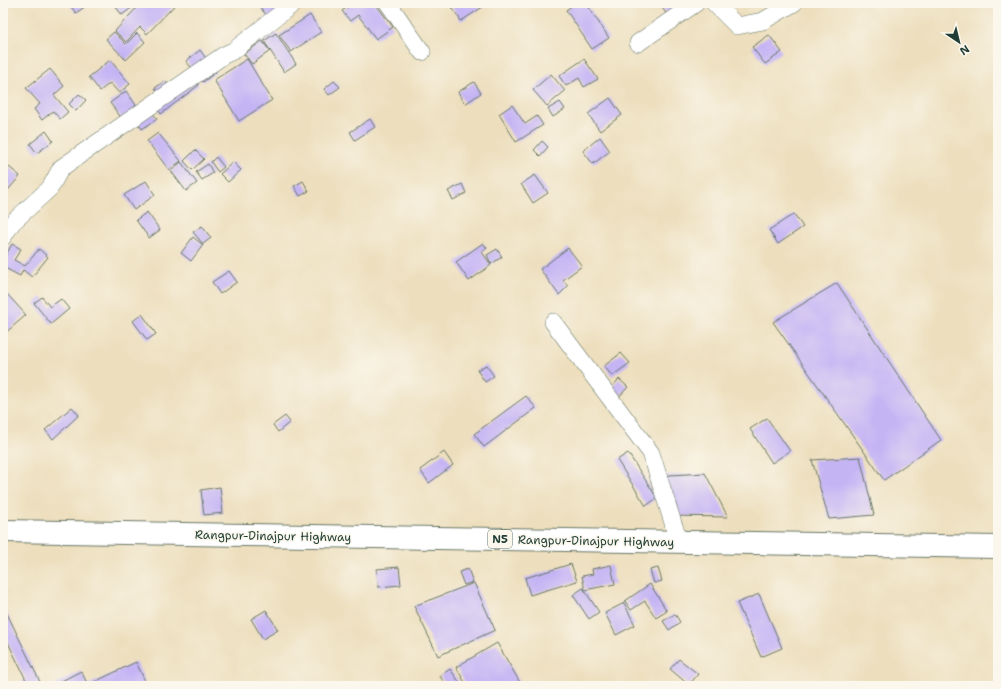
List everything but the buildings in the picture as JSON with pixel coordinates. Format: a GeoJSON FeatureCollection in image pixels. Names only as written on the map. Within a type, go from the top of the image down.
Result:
{"type":"FeatureCollection","features":[{"type":"Feature","properties":{"kind":"highway","name":"Rangpur-Dinajpur Highway"},"geometry":{"type":"LineString","coordinates":[[3,531],[998,548]]}},
{"type":"Feature","properties":{"kind":"street"},"geometry":{"type":"LineString","coordinates":[[3,237],[12,222],[50,188],[61,168],[224,54],[233,51],[294,3]]}},
{"type":"Feature","properties":{"kind":"street"},"geometry":{"type":"LineString","coordinates":[[388,3],[422,52]]}},
{"type":"Feature","properties":{"kind":"street"},"geometry":{"type":"LineString","coordinates":[[638,43],[696,3]]}},
{"type":"Feature","properties":{"kind":"street"},"geometry":{"type":"LineString","coordinates":[[714,3],[737,26],[763,21],[794,3]]}},
{"type":"Feature","properties":{"kind":"street"},"geometry":{"type":"LineString","coordinates":[[553,322],[651,453],[679,542]]}}]}
